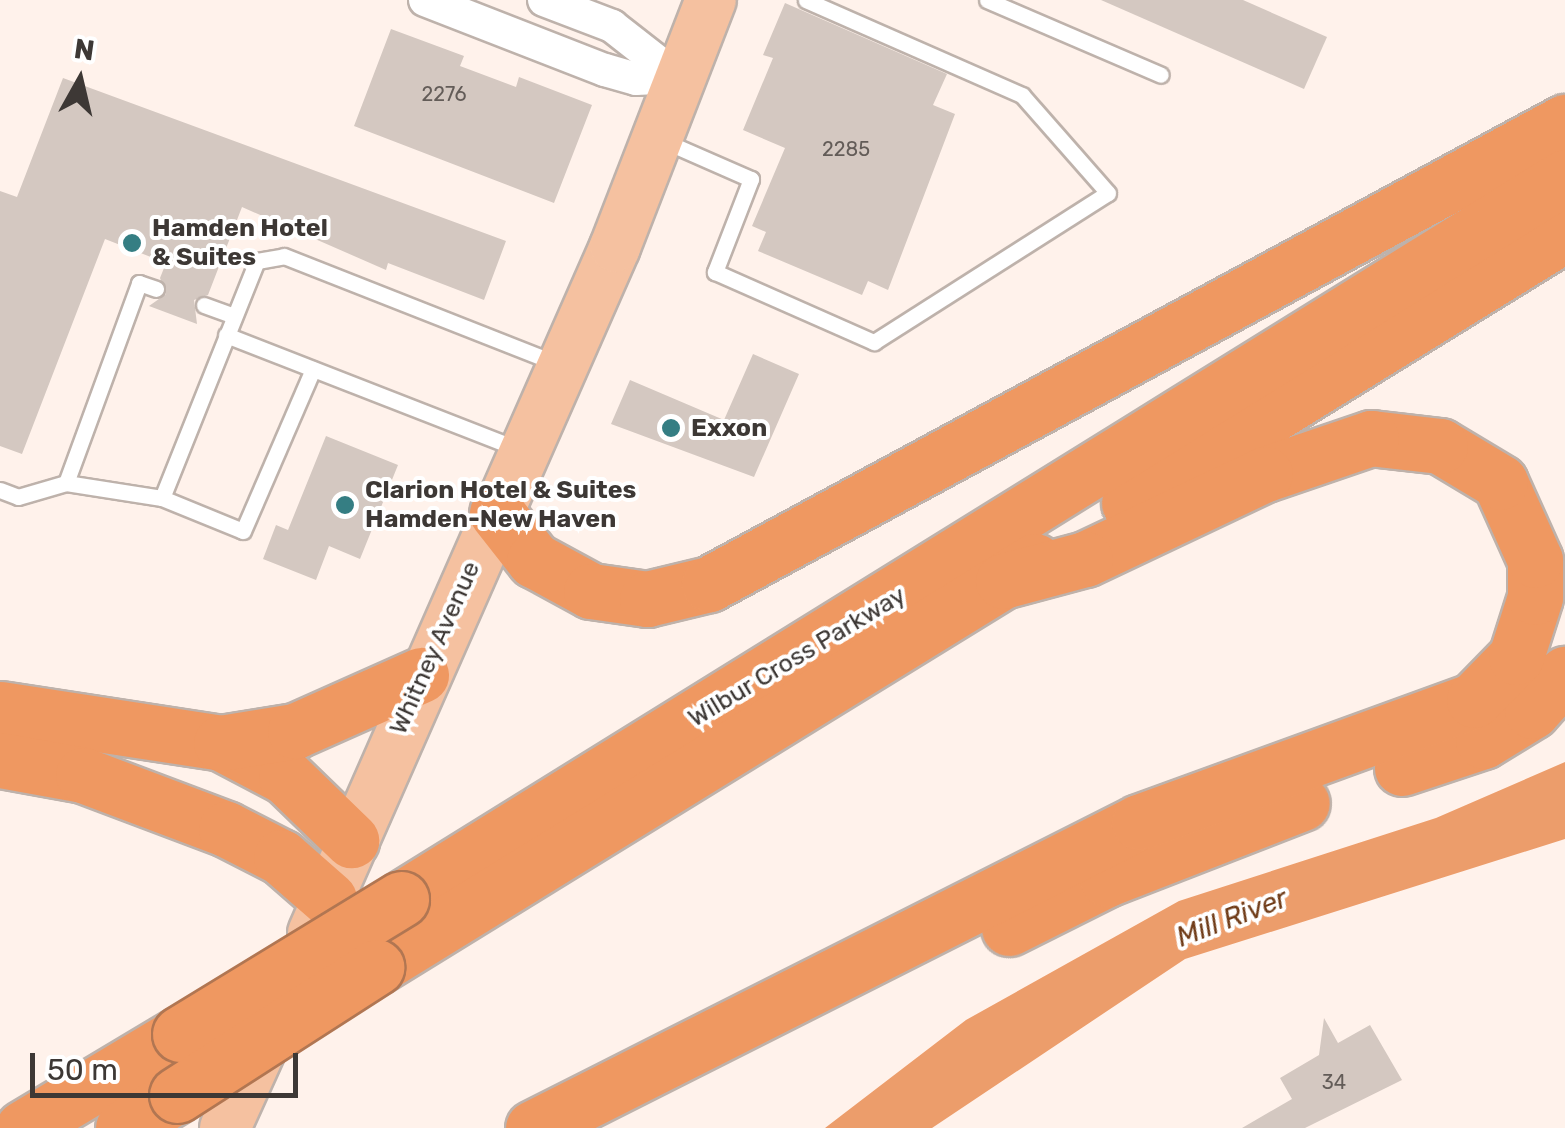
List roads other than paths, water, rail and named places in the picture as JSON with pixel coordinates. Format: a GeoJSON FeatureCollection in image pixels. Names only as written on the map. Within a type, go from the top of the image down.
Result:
{"type":"FeatureCollection","features":[{"type":"Feature","properties":{"kind":"highway"},"geometry":{"type":"LineString","coordinates":[[496,512],[534,560],[591,591],[647,599],[709,584],[1565,122]]}},
{"type":"Feature","properties":{"kind":"highway","name":"Wilbur Cross Parkway"},"geometry":{"type":"LineString","coordinates":[[22,1128],[401,899],[1565,178]]}},
{"type":"Feature","properties":{"kind":"highway","name":"Wilbur Cross Parkway"},"geometry":{"type":"LineString","coordinates":[[123,1128],[1565,234]]}},
{"type":"Feature","properties":{"kind":"highway"},"geometry":{"type":"LineString","coordinates":[[533,1128],[1139,822],[1441,718],[1498,681],[1516,657],[1535,597],[1534,560],[1500,482],[1440,446],[1371,438],[1265,474],[1085,559],[1004,581]]}},
{"type":"Feature","properties":{"kind":"highway"},"geometry":{"type":"LineString","coordinates":[[614,1128],[1107,879],[1484,741],[1532,711],[1565,674]]}},
{"type":"Feature","properties":{"kind":"highway"},"geometry":{"type":"LineString","coordinates":[[0,708],[221,743],[295,732],[421,675]]}},
{"type":"Feature","properties":{"kind":"highway"},"geometry":{"type":"LineString","coordinates":[[221,743],[286,777],[351,840]]}},
{"type":"Feature","properties":{"kind":"highway"},"geometry":{"type":"LineString","coordinates":[[0,760],[83,776],[226,829],[281,856],[329,898]]}},
{"type":"Feature","properties":{"kind":"main road","name":"Whitney Avenue"},"geometry":{"type":"LineString","coordinates":[[226,1128],[329,898],[421,675],[562,365],[711,0]]}},
{"type":"Feature","properties":{"kind":"street"},"geometry":{"type":"LineString","coordinates":[[425,0],[478,9],[627,76],[677,77]]}},
{"type":"Feature","properties":{"kind":"street"},"geometry":{"type":"LineString","coordinates":[[544,0],[612,26],[677,77]]}},
{"type":"Feature","properties":{"kind":"lane"},"geometry":{"type":"LineString","coordinates":[[655,138],[751,180],[715,272],[874,342],[1108,193],[1022,95],[806,0]]}},
{"type":"Feature","properties":{"kind":"lane"},"geometry":{"type":"LineString","coordinates":[[987,0],[1161,75]]}},
{"type":"Feature","properties":{"kind":"lane"},"geometry":{"type":"LineString","coordinates":[[162,498],[257,262],[284,256],[562,365]]}},
{"type":"Feature","properties":{"kind":"lane"},"geometry":{"type":"LineString","coordinates":[[66,482],[139,282],[156,288]]}},
{"type":"Feature","properties":{"kind":"lane"},"geometry":{"type":"LineString","coordinates":[[204,306],[234,316]]}},
{"type":"Feature","properties":{"kind":"lane"},"geometry":{"type":"LineString","coordinates":[[226,335],[524,452]]}},
{"type":"Feature","properties":{"kind":"lane"},"geometry":{"type":"LineString","coordinates":[[0,490],[18,497],[66,482],[162,498],[243,532],[313,369]]}},
{"type":"Feature","properties":{"kind":"water","name":"Mill River"},"geometry":{"type":"Polygon","coordinates":[[[1565,762],[1565,839],[1185,959],[932,1128],[825,1128],[966,1020],[1179,901],[1436,818],[1565,762]]]}},
{"type":"Feature","properties":{"kind":"place","name":"Hamden Hotel & Suites"},"geometry":{"type":"Point","coordinates":[132,243]}},
{"type":"Feature","properties":{"kind":"place","name":"Exxon"},"geometry":{"type":"Point","coordinates":[671,428]}},
{"type":"Feature","properties":{"kind":"place","name":"Clarion Hotel & Suites Hamden-New Haven"},"geometry":{"type":"Point","coordinates":[345,505]}}]}
